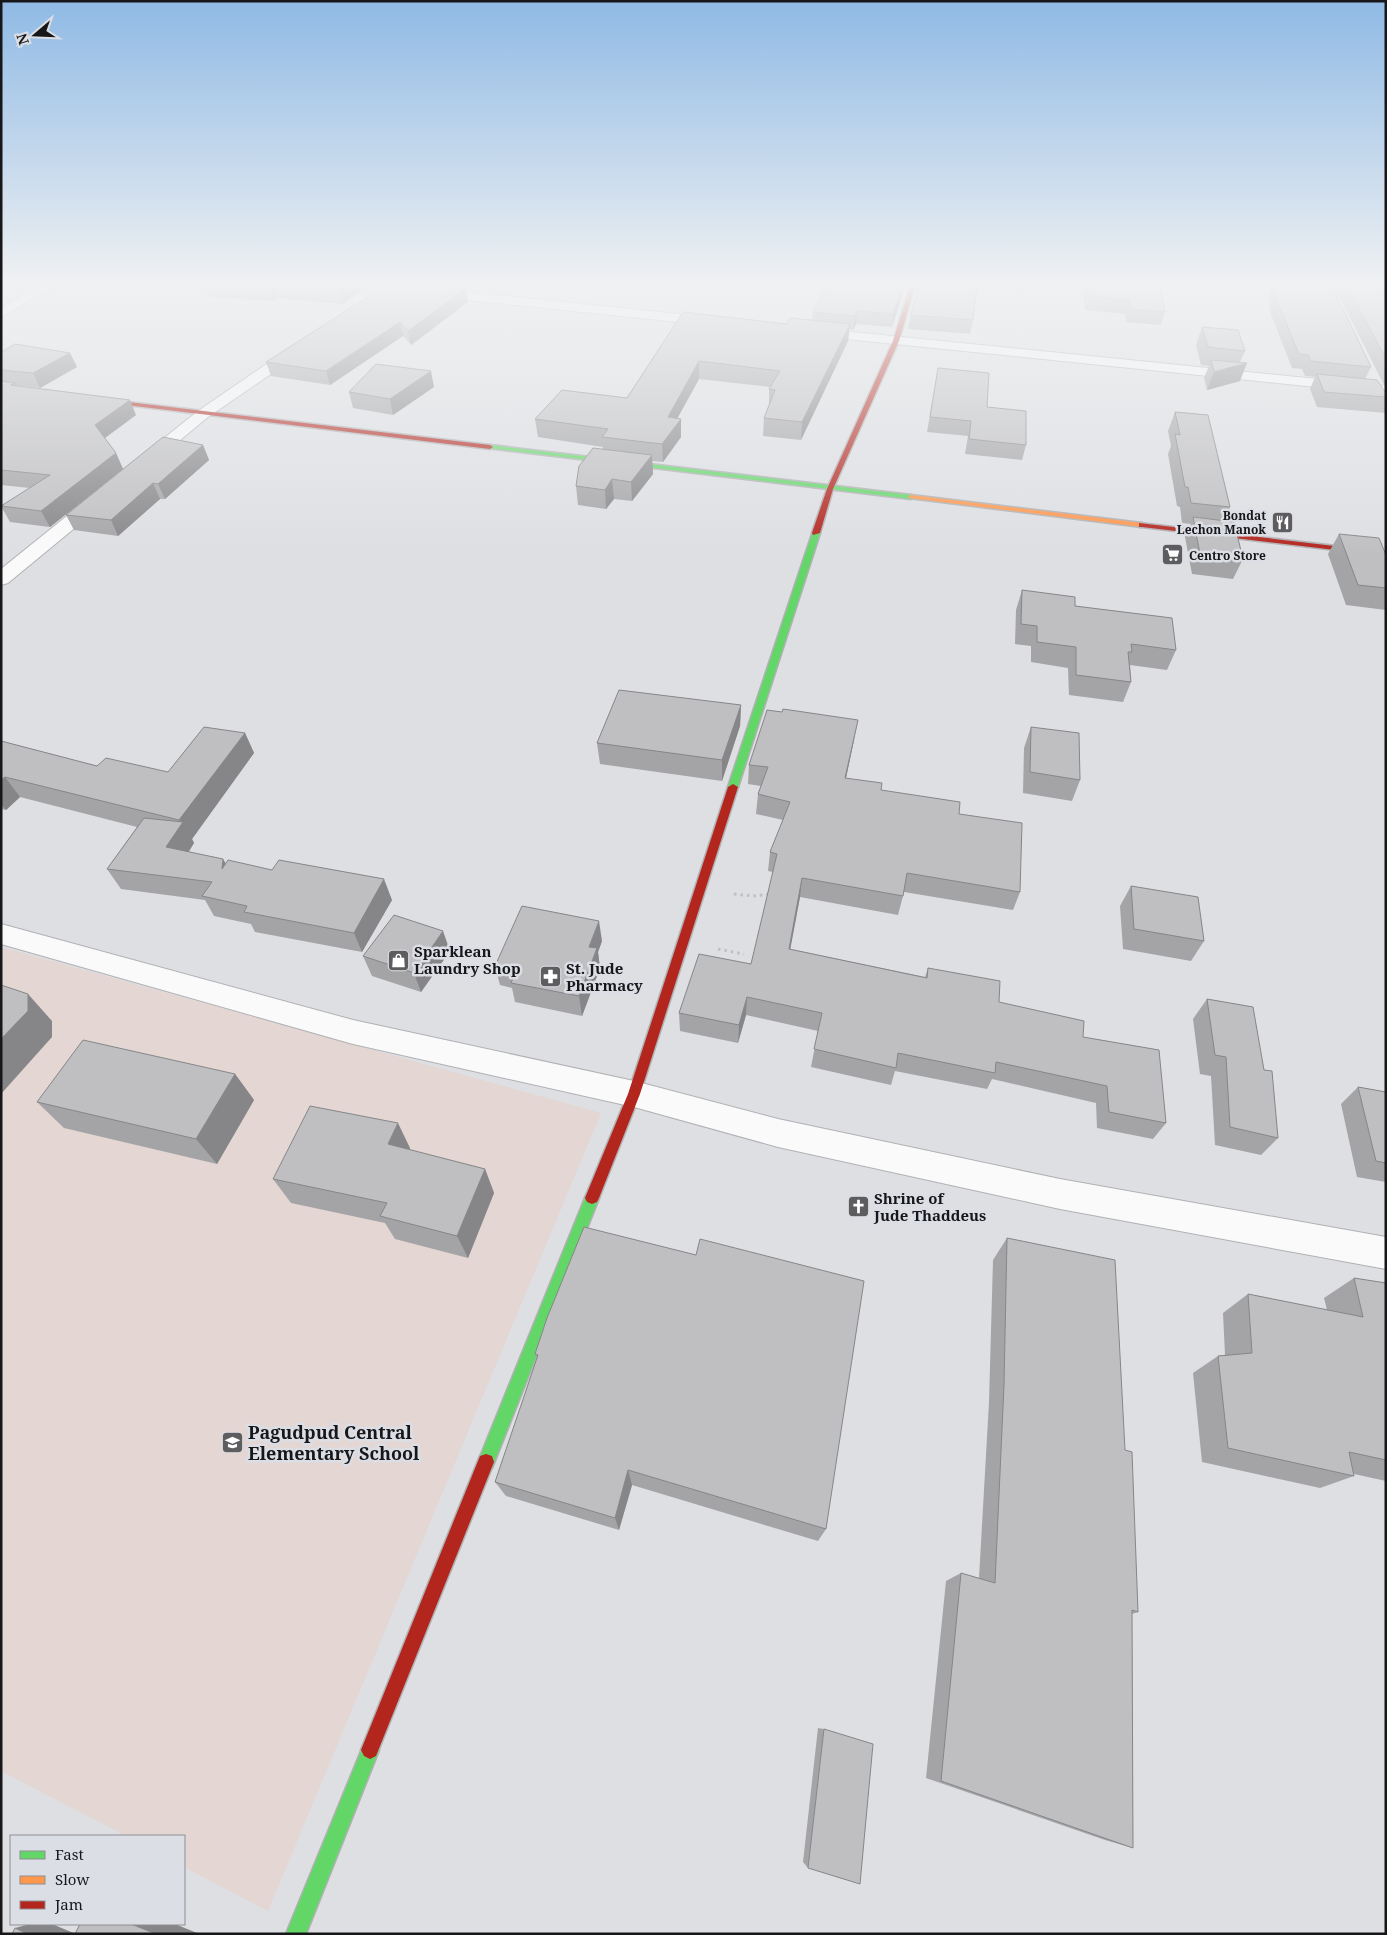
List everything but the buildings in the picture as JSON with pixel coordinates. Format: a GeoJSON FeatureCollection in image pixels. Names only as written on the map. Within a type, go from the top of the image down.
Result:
{"type":"FeatureCollection","features":[{"type":"Feature","properties":{"kind":"street"},"geometry":{"type":"LineString","coordinates":[[136,469],[203,414],[258,376]]}},
{"type":"Feature","properties":{"kind":"street"},"geometry":{"type":"LineString","coordinates":[[296,1934],[634,1094],[830,489],[880,376]]}},
{"type":"Feature","properties":{"kind":"street"},"geometry":{"type":"LineString","coordinates":[[1246,376],[1382,390]]}},
{"type":"Feature","properties":{"kind":"street"},"geometry":{"type":"LineString","coordinates":[[1373,376],[1382,390],[1386,407]]}},
{"type":"Feature","properties":{"kind":"street"},"geometry":{"type":"LineString","coordinates":[[88,400],[1386,554]]}},
{"type":"Feature","properties":{"kind":"street"},"geometry":{"type":"LineString","coordinates":[[1,579],[113,487]]}},
{"type":"Feature","properties":{"kind":"street"},"geometry":{"type":"LineString","coordinates":[[1,934],[353,1032],[634,1094],[778,1133],[1060,1194],[1386,1253]]}},
{"type":"Feature","properties":{"kind":"path"},"geometry":{"type":"LineString","coordinates":[[701,891],[753,896],[771,894]]}},
{"type":"Feature","properties":{"kind":"shaded area","name":"Pagudpud Central Elementary School"},"geometry":{"type":"Polygon","coordinates":[[[1,947],[601,1113],[268,1911],[185,1868],[185,1835],[124,1835],[1,1771],[1,947]]]}},
{"type":"Feature","properties":{"kind":"traffic: fast"},"geometry":{"type":"LineString","coordinates":[[490,447],[911,497]]}},
{"type":"Feature","properties":{"kind":"traffic: fast"},"geometry":{"type":"LineString","coordinates":[[733,787],[816,533]]}},
{"type":"Feature","properties":{"kind":"traffic: fast"},"geometry":{"type":"LineString","coordinates":[[486,1462],[592,1198]]}},
{"type":"Feature","properties":{"kind":"traffic: fast"},"geometry":{"type":"LineString","coordinates":[[296,1934],[370,1750]]}},
{"type":"Feature","properties":{"kind":"traffic: slow"},"geometry":{"type":"LineString","coordinates":[[911,497],[1142,525]]}},
{"type":"Feature","properties":{"kind":"traffic: jam"},"geometry":{"type":"LineString","coordinates":[[816,533],[830,489],[880,376]]}},
{"type":"Feature","properties":{"kind":"traffic: jam"},"geometry":{"type":"LineString","coordinates":[[95,400],[490,447]]}},
{"type":"Feature","properties":{"kind":"traffic: jam"},"geometry":{"type":"LineString","coordinates":[[1142,525],[1386,554]]}},
{"type":"Feature","properties":{"kind":"traffic: jam"},"geometry":{"type":"LineString","coordinates":[[592,1198],[634,1094],[733,787]]}},
{"type":"Feature","properties":{"kind":"traffic: jam"},"geometry":{"type":"LineString","coordinates":[[370,1750],[486,1462]]}},
{"type":"Feature","properties":{"kind":"place","name":"Bondat Lechon Manok"},"geometry":{"type":"Point","coordinates":[1282,522]}},
{"type":"Feature","properties":{"kind":"place","name":"Centro Store"},"geometry":{"type":"Point","coordinates":[1173,555]}},
{"type":"Feature","properties":{"kind":"place","name":"Sparklean Laundry Shop"},"geometry":{"type":"Point","coordinates":[398,960]}},
{"type":"Feature","properties":{"kind":"place","name":"St. Jude Pharmacy"},"geometry":{"type":"Point","coordinates":[550,977]}},
{"type":"Feature","properties":{"kind":"place","name":"Shrine of Jude Thaddeus"},"geometry":{"type":"Point","coordinates":[858,1207]}},
{"type":"Feature","properties":{"kind":"place","name":"Pagudpud Central Elementary School"},"geometry":{"type":"Point","coordinates":[232,1442]}}]}
